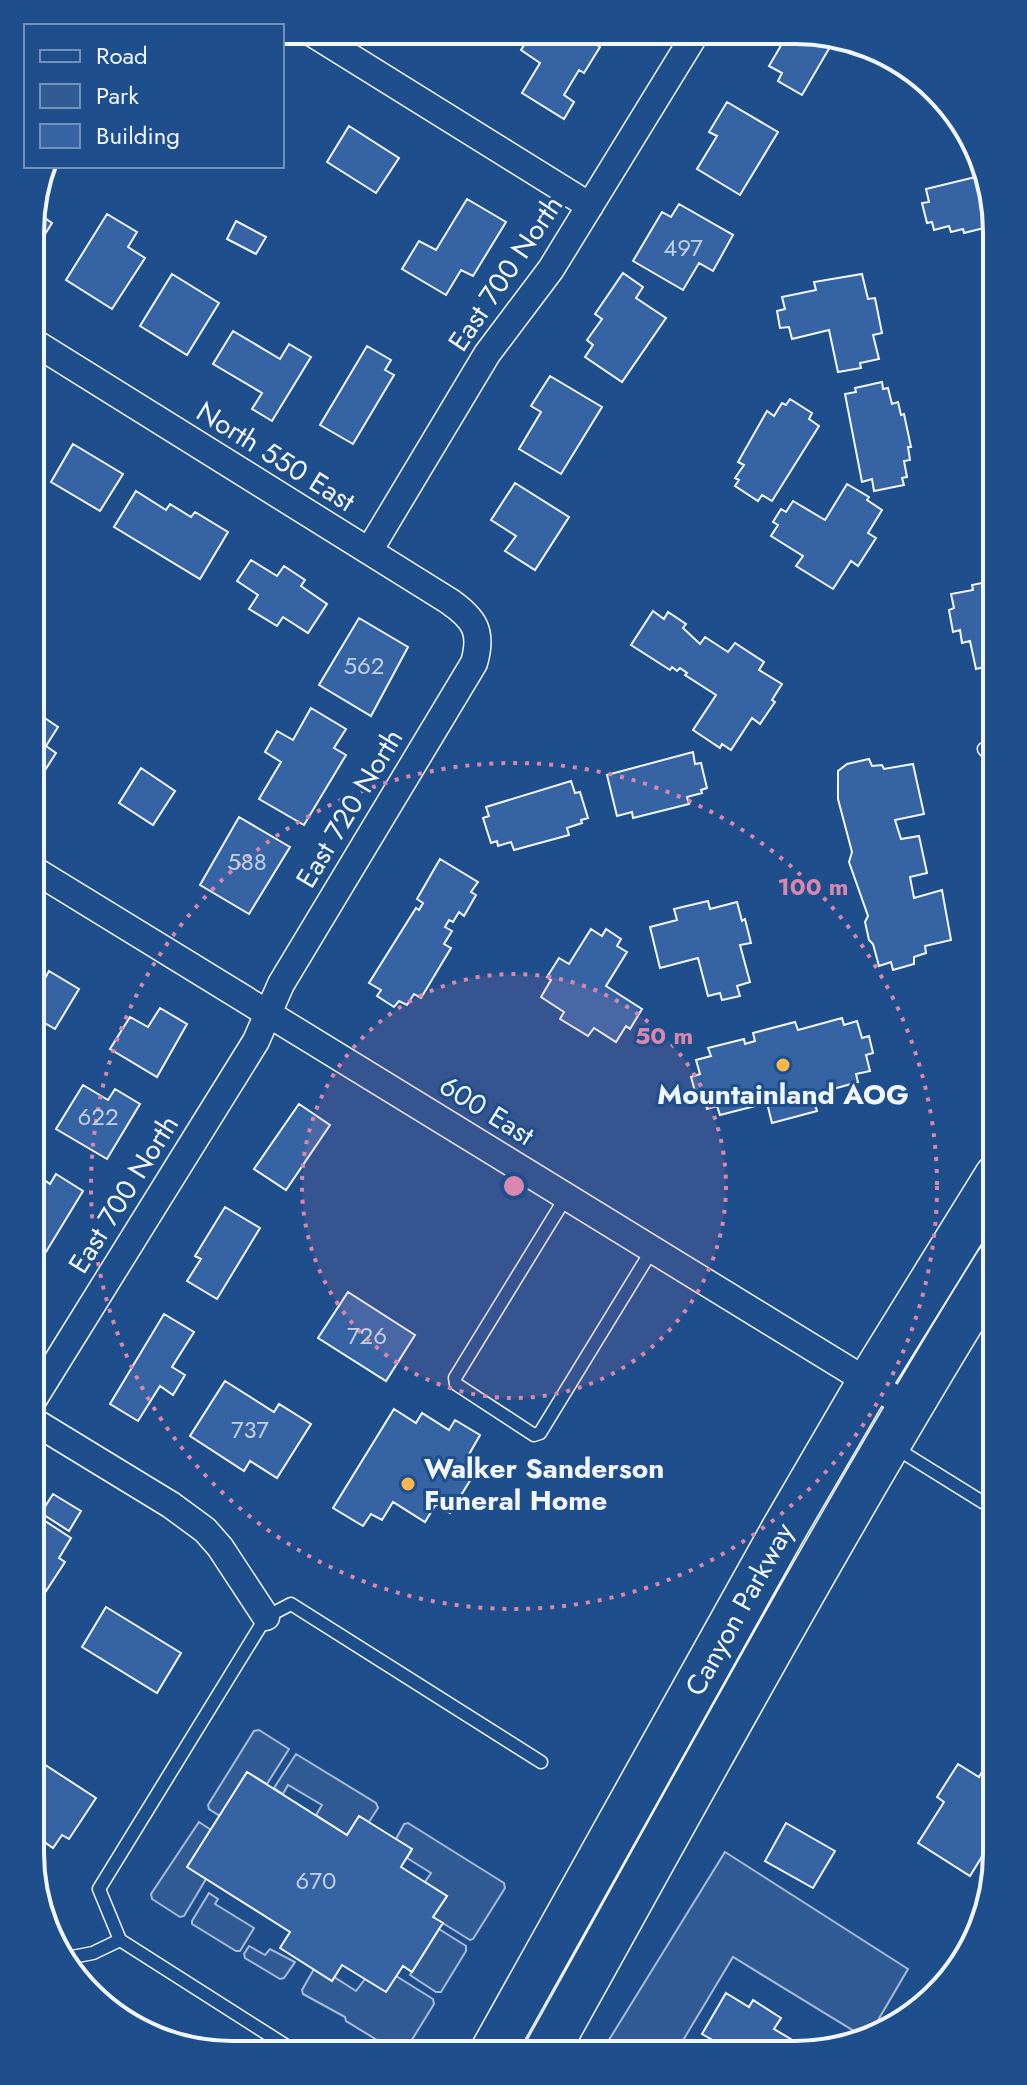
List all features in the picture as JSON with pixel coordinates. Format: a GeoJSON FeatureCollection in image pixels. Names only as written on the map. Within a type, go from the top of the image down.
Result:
{"type":"FeatureCollection","features":[{"type":"Feature","properties":{"kind":"highway","name":"Canyon Parkway"},"geometry":{"type":"LineString","coordinates":[[498,2041],[869,1383],[983,1199]]}},
{"type":"Feature","properties":{"kind":"highway","name":"Canyon Parkway"},"geometry":{"type":"LineString","coordinates":[[552,2041],[888,1443],[983,1286]]}},
{"type":"Feature","properties":{"kind":"street"},"geometry":{"type":"LineString","coordinates":[[330,44],[590,206]]}},
{"type":"Feature","properties":{"kind":"street","name":"East 700 North"},"geometry":{"type":"LineString","coordinates":[[369,551],[487,354],[551,269],[689,44]]}},
{"type":"Feature","properties":{"kind":"street","name":"North 550 East"},"geometry":{"type":"LineString","coordinates":[[44,348],[464,612],[477,633]]}},
{"type":"Feature","properties":{"kind":"street","name":"East 720 North"},"geometry":{"type":"LineString","coordinates":[[267,1015],[281,984],[474,663],[479,646],[477,633]]}},
{"type":"Feature","properties":{"kind":"street","name":"600 East"},"geometry":{"type":"LineString","coordinates":[[44,876],[909,1407]]}},
{"type":"Feature","properties":{"kind":"street","name":"East 700 North"},"geometry":{"type":"LineString","coordinates":[[44,1382],[256,1041],[267,1015]]}},
{"type":"Feature","properties":{"kind":"street"},"geometry":{"type":"LineString","coordinates":[[44,1428],[171,1505],[205,1530],[220,1547],[266,1617]]}},
{"type":"Feature","properties":{"kind":"lane"},"geometry":{"type":"LineString","coordinates":[[566,1197],[455,1378],[456,1384],[534,1435],[540,1433],[652,1250]]}},
{"type":"Feature","properties":{"kind":"lane"},"geometry":{"type":"LineString","coordinates":[[888,1443],[983,1502]]}},
{"type":"Feature","properties":{"kind":"lane"},"geometry":{"type":"LineString","coordinates":[[279,2041],[120,1940],[99,1889],[266,1617],[291,1604],[541,1762]]}},
{"type":"Feature","properties":{"kind":"lane"},"geometry":{"type":"LineString","coordinates":[[75,1956],[93,1953],[120,1940]]}},
{"type":"Feature","properties":{"kind":"green space"},"geometry":{"type":"Polygon","coordinates":[[[259,1730],[289,1749],[267,1784],[247,1772],[220,1816],[208,1805],[254,1731],[259,1730]]]}},
{"type":"Feature","properties":{"kind":"green space"},"geometry":{"type":"Polygon","coordinates":[[[296,1754],[376,1803],[378,1808],[369,1822],[359,1816],[347,1835],[316,1815],[322,1805],[288,1785],[283,1794],[274,1788],[296,1754]]]}},
{"type":"Feature","properties":{"kind":"green space"},"geometry":{"type":"Polygon","coordinates":[[[199,1822],[211,1830],[188,1867],[206,1879],[184,1916],[180,1917],[152,1899],[151,1894],[199,1822]]]}},
{"type":"Feature","properties":{"kind":"green space"},"geometry":{"type":"Polygon","coordinates":[[[408,1823],[504,1883],[505,1888],[473,1939],[433,1917],[447,1896],[425,1882],[431,1873],[407,1858],[412,1849],[396,1839],[404,1824],[408,1823]]]}},
{"type":"Feature","properties":{"kind":"green space"},"geometry":{"type":"Polygon","coordinates":[[[725,1852],[908,1969],[877,2023],[855,2031],[733,1957],[683,2041],[608,2041],[725,1852]]]}},
{"type":"Feature","properties":{"kind":"green space"},"geometry":{"type":"Polygon","coordinates":[[[209,1893],[218,1899],[215,1904],[254,1928],[240,1951],[192,1924],[209,1893]]]}},
{"type":"Feature","properties":{"kind":"green space"},"geometry":{"type":"Polygon","coordinates":[[[439,1929],[466,1946],[466,1951],[441,1992],[436,1992],[410,1975],[439,1929]]]}},
{"type":"Feature","properties":{"kind":"green space"},"geometry":{"type":"Polygon","coordinates":[[[249,1946],[265,1955],[270,1949],[295,1962],[280,1979],[245,1958],[249,1946]]]}},
{"type":"Feature","properties":{"kind":"green space"},"geometry":{"type":"Polygon","coordinates":[[[314,1969],[356,1991],[365,1979],[396,1976],[433,1999],[434,2004],[411,2041],[379,2041],[346,2021],[345,2017],[303,1994],[302,1990],[314,1969]]]}},
{"type":"Feature","properties":{"kind":"building"},"geometry":{"type":"Polygon","coordinates":[[[525,44],[595,44],[600,47],[584,73],[579,70],[564,95],[574,102],[564,119],[522,93],[540,63],[521,50],[525,44]]]}},
{"type":"Feature","properties":{"kind":"building"},"geometry":{"type":"Polygon","coordinates":[[[782,44],[830,48],[802,95],[778,81],[782,73],[769,66],[782,44]]]}},
{"type":"Feature","properties":{"kind":"building"},"geometry":{"type":"Polygon","coordinates":[[[727,102],[778,132],[740,195],[697,169],[717,136],[709,132],[727,102]]]}},
{"type":"Feature","properties":{"kind":"building"},"geometry":{"type":"Polygon","coordinates":[[[349,126],[399,158],[376,193],[327,162],[349,126]]]}},
{"type":"Feature","properties":{"kind":"building"},"geometry":{"type":"Polygon","coordinates":[[[975,177],[983,228],[964,233],[963,229],[951,232],[949,226],[934,230],[932,222],[927,223],[922,203],[929,202],[926,189],[975,177]]]}},
{"type":"Feature","properties":{"kind":"building"},"geometry":{"type":"Polygon","coordinates":[[[467,199],[506,222],[473,276],[461,270],[446,295],[402,269],[419,241],[436,250],[467,199]]]}},
{"type":"Feature","properties":{"kind":"building"},"geometry":{"type":"Polygon","coordinates":[[[679,204],[733,235],[713,271],[699,263],[683,290],[633,261],[662,212],[671,217],[679,204]]]}},
{"type":"Feature","properties":{"kind":"building"},"geometry":{"type":"Polygon","coordinates":[[[107,214],[137,232],[128,247],[145,258],[112,309],[66,280],[107,214]]]}},
{"type":"Feature","properties":{"kind":"building"},"geometry":{"type":"Polygon","coordinates":[[[44,218],[52,223],[44,236],[44,218]]]}},
{"type":"Feature","properties":{"kind":"building"},"geometry":{"type":"Polygon","coordinates":[[[236,221],[266,237],[256,254],[227,239],[236,221]]]}},
{"type":"Feature","properties":{"kind":"building"},"geometry":{"type":"Polygon","coordinates":[[[623,273],[643,287],[636,298],[666,318],[622,382],[585,357],[593,345],[587,340],[602,319],[595,314],[623,273]]]}},
{"type":"Feature","properties":{"kind":"building"},"geometry":{"type":"Polygon","coordinates":[[[172,274],[219,303],[187,355],[140,326],[172,274]]]}},
{"type":"Feature","properties":{"kind":"building"},"geometry":{"type":"Polygon","coordinates":[[[862,274],[868,299],[875,298],[882,333],[873,335],[879,359],[860,363],[861,368],[838,372],[829,330],[792,339],[789,327],[780,328],[777,311],[785,309],[782,297],[816,290],[814,282],[862,274]]]}},
{"type":"Feature","properties":{"kind":"building"},"geometry":{"type":"Polygon","coordinates":[[[233,331],[280,359],[289,344],[311,357],[272,421],[252,409],[262,393],[213,364],[233,331]]]}},
{"type":"Feature","properties":{"kind":"building"},"geometry":{"type":"Polygon","coordinates":[[[367,346],[391,360],[385,370],[394,375],[353,444],[320,425],[367,346]]]}},
{"type":"Feature","properties":{"kind":"building"},"geometry":{"type":"Polygon","coordinates":[[[550,376],[602,407],[561,474],[519,449],[541,412],[531,406],[550,376]]]}},
{"type":"Feature","properties":{"kind":"building"},"geometry":{"type":"Polygon","coordinates":[[[882,382],[883,389],[888,388],[892,404],[898,402],[901,415],[904,414],[911,447],[908,447],[910,460],[904,461],[907,477],[902,478],[904,485],[874,491],[872,479],[862,482],[845,394],[856,392],[855,388],[882,382]]]}},
{"type":"Feature","properties":{"kind":"building"},"geometry":{"type":"Polygon","coordinates":[[[790,399],[812,413],[809,419],[819,426],[772,501],[762,495],[758,501],[735,486],[739,480],[735,478],[744,465],[738,462],[767,411],[774,416],[782,403],[786,405],[790,399]]]}},
{"type":"Feature","properties":{"kind":"building"},"geometry":{"type":"Polygon","coordinates":[[[73,444],[123,474],[100,511],[51,482],[73,444]]]}},
{"type":"Feature","properties":{"kind":"building"},"geometry":{"type":"Polygon","coordinates":[[[515,483],[569,517],[535,570],[505,551],[516,536],[491,520],[515,483]]]}},
{"type":"Feature","properties":{"kind":"building"},"geometry":{"type":"Polygon","coordinates":[[[847,484],[869,497],[867,500],[882,510],[868,533],[876,538],[858,566],[851,561],[833,589],[796,566],[803,556],[771,536],[778,525],[773,522],[781,509],[786,512],[793,501],[825,520],[847,484]]]}},
{"type":"Feature","properties":{"kind":"building"},"geometry":{"type":"Polygon","coordinates":[[[136,491],[166,510],[170,504],[191,517],[195,512],[228,532],[200,579],[114,527],[136,491]]]}},
{"type":"Feature","properties":{"kind":"building"},"geometry":{"type":"Polygon","coordinates":[[[251,560],[277,576],[284,566],[305,580],[301,586],[327,604],[308,633],[283,617],[277,626],[249,609],[258,595],[237,581],[251,560]]]}},
{"type":"Feature","properties":{"kind":"building"},"geometry":{"type":"Polygon","coordinates":[[[983,583],[983,667],[976,669],[970,641],[962,643],[960,630],[953,632],[949,610],[954,608],[951,594],[973,590],[972,585],[983,583]]]}},
{"type":"Feature","properties":{"kind":"building"},"geometry":{"type":"Polygon","coordinates":[[[653,611],[664,619],[668,612],[686,624],[683,628],[700,644],[705,637],[728,652],[735,643],[764,662],[759,670],[782,684],[772,700],[775,702],[760,724],[752,718],[731,750],[722,744],[720,748],[693,730],[716,695],[685,675],[687,673],[680,668],[677,671],[672,667],[670,670],[631,645],[653,611]]]}},
{"type":"Feature","properties":{"kind":"building"},"geometry":{"type":"Polygon","coordinates":[[[359,618],[408,647],[371,716],[319,685],[359,618]]]}},
{"type":"Feature","properties":{"kind":"building"},"geometry":{"type":"Polygon","coordinates":[[[311,708],[346,729],[334,748],[346,755],[304,825],[259,799],[281,762],[265,752],[277,731],[293,740],[311,708]]]}},
{"type":"Feature","properties":{"kind":"building"},"geometry":{"type":"Polygon","coordinates":[[[44,717],[58,727],[46,746],[56,753],[44,772],[44,717]]]}},
{"type":"Feature","properties":{"kind":"building"},"geometry":{"type":"Polygon","coordinates":[[[693,752],[695,764],[701,763],[707,788],[701,790],[702,793],[687,797],[689,804],[633,818],[632,812],[617,816],[607,775],[693,752]]]}},
{"type":"Feature","properties":{"kind":"building"},"geometry":{"type":"Polygon","coordinates":[[[869,759],[872,766],[882,765],[884,769],[913,764],[924,814],[895,820],[901,839],[919,836],[927,873],[910,877],[914,898],[942,890],[951,940],[925,946],[926,953],[914,957],[914,964],[893,970],[891,962],[879,966],[869,940],[865,922],[868,916],[849,862],[852,852],[838,799],[838,771],[847,764],[869,759]]]}},
{"type":"Feature","properties":{"kind":"building"},"geometry":{"type":"Polygon","coordinates":[[[141,768],[175,791],[153,825],[119,803],[141,768]]]}},
{"type":"Feature","properties":{"kind":"building"},"geometry":{"type":"Polygon","coordinates":[[[571,781],[575,793],[580,792],[588,818],[567,828],[569,835],[514,850],[511,842],[498,846],[497,841],[491,843],[483,818],[489,816],[486,807],[571,781]]]}},
{"type":"Feature","properties":{"kind":"building"},"geometry":{"type":"Polygon","coordinates":[[[239,817],[290,847],[249,914],[200,885],[239,817]]]}},
{"type":"Feature","properties":{"kind":"building"},"geometry":{"type":"Polygon","coordinates":[[[440,859],[478,882],[471,892],[476,895],[464,916],[459,912],[453,922],[449,920],[445,927],[452,931],[444,944],[451,948],[421,998],[414,994],[407,1005],[399,1001],[394,1007],[377,996],[381,990],[369,983],[416,908],[419,910],[423,903],[417,899],[440,859]]]}},
{"type":"Feature","properties":{"kind":"building"},"geometry":{"type":"Polygon","coordinates":[[[708,901],[710,909],[737,902],[742,921],[745,919],[751,943],[740,945],[750,982],[737,986],[740,996],[722,1000],[720,993],[708,996],[698,958],[660,968],[650,927],[677,920],[674,909],[708,901]]]}},
{"type":"Feature","properties":{"kind":"building"},"geometry":{"type":"Polygon","coordinates":[[[591,929],[602,936],[606,929],[621,939],[617,946],[627,952],[606,986],[642,1009],[630,1029],[626,1026],[616,1042],[594,1028],[588,1036],[560,1019],[564,1012],[541,997],[551,980],[547,977],[559,958],[569,964],[591,929]]]}},
{"type":"Feature","properties":{"kind":"building"},"geometry":{"type":"Polygon","coordinates":[[[49,971],[79,989],[55,1029],[44,1023],[44,980],[49,971]]]}},
{"type":"Feature","properties":{"kind":"building"},"geometry":{"type":"Polygon","coordinates":[[[160,1008],[187,1024],[157,1077],[110,1049],[130,1017],[148,1027],[160,1008]]]}},
{"type":"Feature","properties":{"kind":"building","name":"Mountainland AOG"},"geometry":{"type":"Polygon","coordinates":[[[842,1018],[844,1025],[857,1021],[862,1038],[869,1036],[873,1053],[866,1055],[870,1071],[856,1074],[858,1082],[812,1095],[817,1111],[772,1123],[767,1103],[720,1115],[717,1106],[707,1109],[703,1093],[696,1095],[691,1077],[700,1074],[696,1060],[711,1056],[708,1048],[744,1039],[745,1044],[755,1041],[753,1033],[795,1022],[798,1030],[842,1018]]]}},
{"type":"Feature","properties":{"kind":"building"},"geometry":{"type":"Polygon","coordinates":[[[83,1085],[108,1100],[115,1089],[140,1104],[107,1159],[56,1129],[83,1085]]]}},
{"type":"Feature","properties":{"kind":"building"},"geometry":{"type":"Polygon","coordinates":[[[299,1104],[330,1125],[286,1190],[254,1169],[299,1104]]]}},
{"type":"Feature","properties":{"kind":"building"},"geometry":{"type":"Polygon","coordinates":[[[56,1174],[83,1191],[46,1252],[44,1180],[50,1184],[56,1174]]]}},
{"type":"Feature","properties":{"kind":"building"},"geometry":{"type":"Polygon","coordinates":[[[225,1207],[260,1228],[217,1299],[187,1281],[201,1259],[195,1256],[225,1207]]]}},
{"type":"Feature","properties":{"kind":"building"},"geometry":{"type":"Polygon","coordinates":[[[348,1292],[415,1335],[386,1381],[318,1338],[348,1292]]]}},
{"type":"Feature","properties":{"kind":"building"},"geometry":{"type":"Polygon","coordinates":[[[164,1314],[194,1332],[172,1367],[185,1375],[173,1395],[160,1386],[138,1421],[110,1404],[164,1314]]]}},
{"type":"Feature","properties":{"kind":"building"},"geometry":{"type":"Polygon","coordinates":[[[225,1381],[274,1412],[279,1404],[311,1424],[277,1478],[250,1461],[244,1471],[190,1436],[225,1381]]]}},
{"type":"Feature","properties":{"kind":"building","name":"Walker Sanderson Funeral Home"},"geometry":{"type":"Polygon","coordinates":[[[394,1409],[416,1423],[422,1413],[449,1430],[455,1420],[480,1435],[467,1458],[479,1466],[450,1513],[436,1504],[425,1522],[393,1502],[382,1520],[371,1514],[363,1526],[333,1508],[394,1409]]]}},
{"type":"Feature","properties":{"kind":"building"},"geometry":{"type":"Polygon","coordinates":[[[53,1494],[81,1511],[69,1531],[44,1515],[44,1508],[53,1494]]]}},
{"type":"Feature","properties":{"kind":"building"},"geometry":{"type":"Polygon","coordinates":[[[44,1520],[71,1538],[59,1558],[65,1562],[44,1594],[44,1520]]]}},
{"type":"Feature","properties":{"kind":"building"},"geometry":{"type":"Polygon","coordinates":[[[106,1607],[181,1653],[157,1693],[82,1647],[106,1607]]]}},
{"type":"Feature","properties":{"kind":"building"},"geometry":{"type":"Polygon","coordinates":[[[44,1764],[96,1798],[69,1839],[62,1835],[53,1848],[44,1842],[44,1764]]]}},
{"type":"Feature","properties":{"kind":"building"},"geometry":{"type":"Polygon","coordinates":[[[958,1764],[979,1777],[983,1770],[983,1855],[970,1876],[918,1843],[944,1802],[937,1797],[958,1764]]]}},
{"type":"Feature","properties":{"kind":"building"},"geometry":{"type":"Polygon","coordinates":[[[247,1772],[347,1835],[359,1816],[412,1849],[401,1867],[447,1896],[433,1917],[443,1923],[412,1972],[403,1966],[386,1992],[342,1965],[332,1981],[280,1948],[290,1932],[187,1867],[247,1772]]]}},
{"type":"Feature","properties":{"kind":"building"},"geometry":{"type":"Polygon","coordinates":[[[786,1823],[835,1851],[813,1888],[765,1861],[786,1823]]]}},
{"type":"Feature","properties":{"kind":"building"},"geometry":{"type":"Polygon","coordinates":[[[726,1993],[749,2007],[753,2000],[781,2018],[774,2029],[794,2041],[714,2041],[702,2034],[726,1993]]]}},
{"type":"Feature","properties":{"kind":"place","name":"Mountainland AOG"},"geometry":{"type":"Point","coordinates":[783,1065]}},
{"type":"Feature","properties":{"kind":"place","name":"Walker Sanderson Funeral Home"},"geometry":{"type":"Point","coordinates":[408,1484]}}]}
